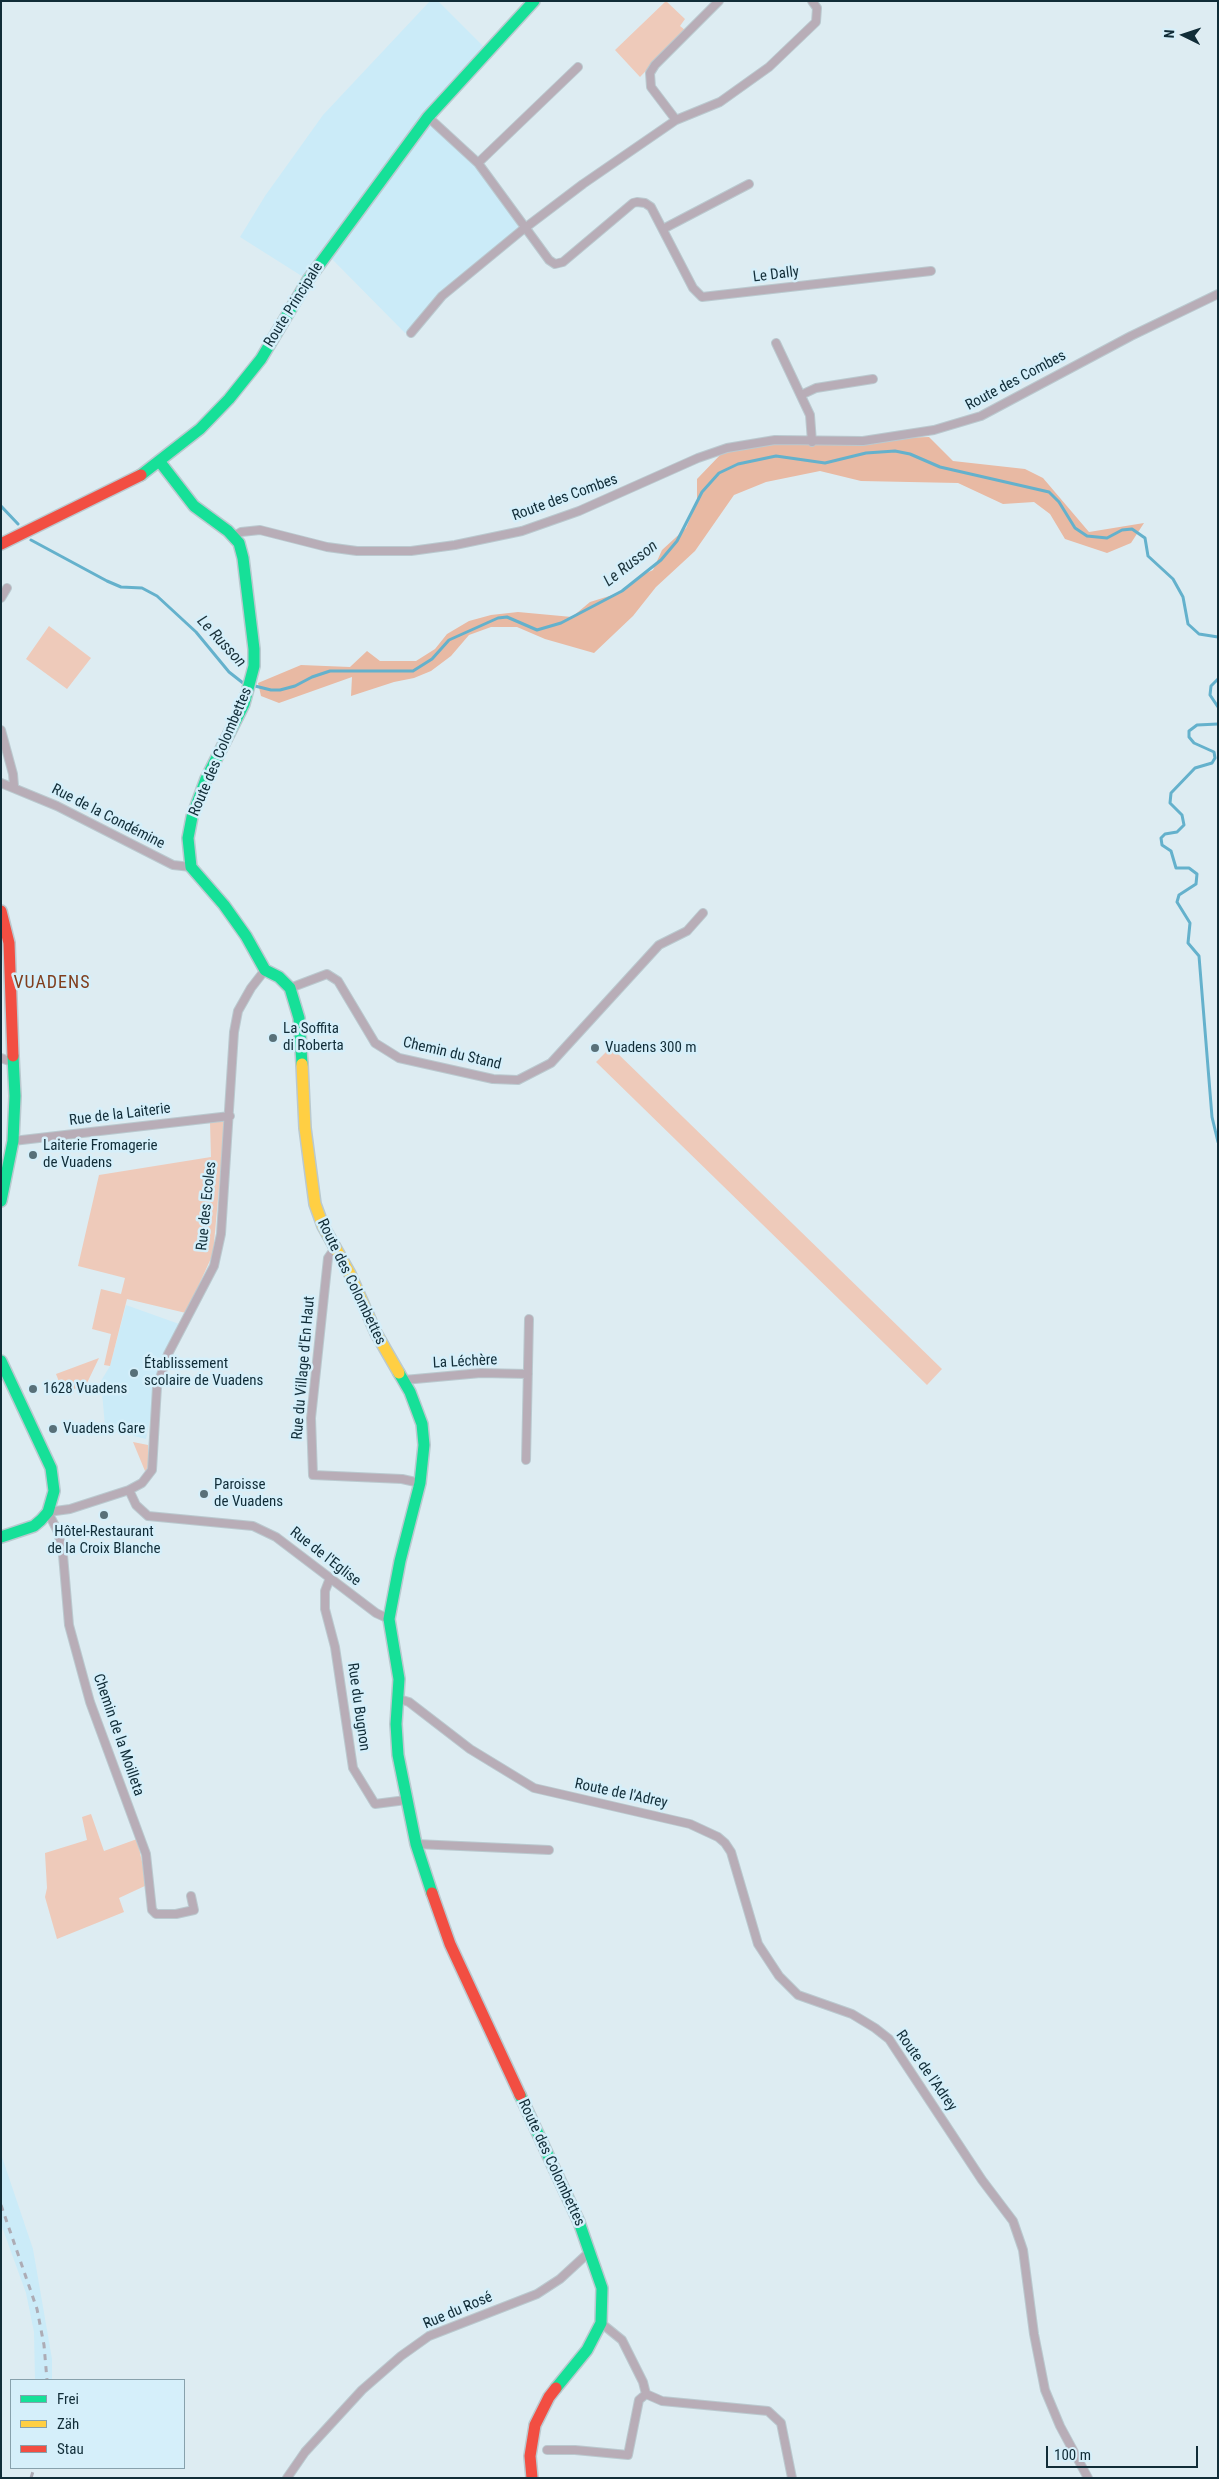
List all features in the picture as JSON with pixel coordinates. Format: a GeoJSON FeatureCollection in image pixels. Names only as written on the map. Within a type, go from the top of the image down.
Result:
{"type":"FeatureCollection","features":[{"type":"Feature","properties":{"kind":"street","name":"Route Principale"},"geometry":{"type":"LineString","coordinates":[[1,544],[130,482],[160,462],[200,429],[235,392],[260,359],[308,280],[428,117],[534,1]]}},
{"type":"Feature","properties":{"kind":"street"},"geometry":{"type":"LineString","coordinates":[[676,120],[651,87],[650,72],[719,1]]}},
{"type":"Feature","properties":{"kind":"street"},"geometry":{"type":"LineString","coordinates":[[411,333],[442,296],[526,228],[633,148],[676,120],[720,102],[769,67],[816,22],[817,8],[812,1]]}},
{"type":"Feature","properties":{"kind":"street"},"geometry":{"type":"LineString","coordinates":[[478,163],[578,66]]}},
{"type":"Feature","properties":{"kind":"street","name":"Le Dally"},"geometry":{"type":"LineString","coordinates":[[428,117],[478,163],[549,260],[555,264],[563,262],[633,203],[642,202],[649,204],[693,288],[697,293],[706,298],[931,270]]}},
{"type":"Feature","properties":{"kind":"street"},"geometry":{"type":"LineString","coordinates":[[663,229],[749,184]]}},
{"type":"Feature","properties":{"kind":"street","name":"Route des Combes"},"geometry":{"type":"LineString","coordinates":[[234,536],[249,530],[260,530],[327,547],[357,551],[411,551],[455,545],[522,531],[587,507],[711,452],[755,442],[775,440],[812,442],[881,438],[934,430],[973,420],[1131,336],[1218,294]]}},
{"type":"Feature","properties":{"kind":"street"},"geometry":{"type":"LineString","coordinates":[[776,344],[810,415],[812,442]]}},
{"type":"Feature","properties":{"kind":"street"},"geometry":{"type":"LineString","coordinates":[[801,395],[816,388],[873,379]]}},
{"type":"Feature","properties":{"kind":"street"},"geometry":{"type":"LineString","coordinates":[[160,462],[172,480],[194,506],[234,536]]}},
{"type":"Feature","properties":{"kind":"street","name":"Route des Colombettes"},"geometry":{"type":"LineString","coordinates":[[191,867],[188,838],[197,800],[248,691],[252,678],[254,649],[243,558],[234,536]]}},
{"type":"Feature","properties":{"kind":"street"},"geometry":{"type":"LineString","coordinates":[[1,598],[7,588]]}},
{"type":"Feature","properties":{"kind":"street"},"geometry":{"type":"LineString","coordinates":[[1,730],[13,774],[14,786]]}},
{"type":"Feature","properties":{"kind":"street","name":"Rue de la Condémine"},"geometry":{"type":"LineString","coordinates":[[1,783],[14,786],[173,865],[191,867]]}},
{"type":"Feature","properties":{"kind":"street"},"geometry":{"type":"LineString","coordinates":[[191,867],[224,905],[246,936],[265,970],[279,977],[290,988]]}},
{"type":"Feature","properties":{"kind":"street"},"geometry":{"type":"LineString","coordinates":[[1,911],[9,943],[15,1064],[13,1141],[1,1201]]}},
{"type":"Feature","properties":{"kind":"street","name":"Chemin du Stand"},"geometry":{"type":"LineString","coordinates":[[290,988],[326,974],[338,982],[375,1043],[399,1058],[493,1079],[518,1080],[551,1063],[659,944],[687,931],[703,913]]}},
{"type":"Feature","properties":{"kind":"street","name":"Rue des Ecoles"},"geometry":{"type":"LineString","coordinates":[[129,1490],[142,1483],[152,1470],[157,1387],[168,1354],[214,1266],[221,1234],[234,1032],[238,1011],[251,988],[265,970]]}},
{"type":"Feature","properties":{"kind":"street","name":"Route des Colombettes"},"geometry":{"type":"LineString","coordinates":[[290,988],[299,1018],[310,1178],[315,1204],[323,1226],[350,1274],[384,1349],[404,1380],[418,1409],[424,1437],[424,1458],[420,1483],[400,1561],[390,1618],[399,1679],[396,1724],[398,1755],[416,1844],[459,1966],[579,2222],[602,2288],[603,2306],[600,2324],[587,2350],[549,2397],[535,2425],[530,2456],[532,2478]]}},
{"type":"Feature","properties":{"kind":"street"},"geometry":{"type":"LineString","coordinates":[[1,1058],[15,1064]]}},
{"type":"Feature","properties":{"kind":"street","name":"Rue de la Laiterie"},"geometry":{"type":"LineString","coordinates":[[13,1141],[230,1116]]}},
{"type":"Feature","properties":{"kind":"street","name":"Rue du Village d'En Haut"},"geometry":{"type":"LineString","coordinates":[[335,1248],[328,1258],[311,1418],[313,1474],[402,1479],[420,1483]]}},
{"type":"Feature","properties":{"kind":"street"},"geometry":{"type":"LineString","coordinates":[[526,1460],[529,1319]]}},
{"type":"Feature","properties":{"kind":"street"},"geometry":{"type":"LineString","coordinates":[[1,1361],[51,1468],[54,1491],[48,1512],[34,1526],[1,1537]]}},
{"type":"Feature","properties":{"kind":"street","name":"La Léchère"},"geometry":{"type":"LineString","coordinates":[[404,1380],[480,1373],[528,1374]]}},
{"type":"Feature","properties":{"kind":"street"},"geometry":{"type":"LineString","coordinates":[[48,1512],[70,1509],[129,1490]]}},
{"type":"Feature","properties":{"kind":"street","name":"Rue de l'Eglise"},"geometry":{"type":"LineString","coordinates":[[129,1490],[136,1505],[148,1516],[245,1524],[263,1530],[276,1537],[376,1614],[390,1618]]}},
{"type":"Feature","properties":{"kind":"street","name":"Chemin de la Moilleta"},"geometry":{"type":"LineString","coordinates":[[48,1512],[58,1532],[63,1555],[69,1625],[90,1702],[146,1854],[152,1910],[156,1914],[176,1914],[194,1910],[191,1896]]}},
{"type":"Feature","properties":{"kind":"street","name":"Rue du Bugnon"},"geometry":{"type":"LineString","coordinates":[[330,1578],[325,1590],[325,1609],[335,1647],[353,1768],[375,1804],[406,1800]]}},
{"type":"Feature","properties":{"kind":"street","name":"Route de l'Adrey"},"geometry":{"type":"LineString","coordinates":[[399,1699],[409,1702],[470,1749],[534,1788],[690,1824],[712,1834],[725,1844],[731,1852],[758,1944],[779,1976],[798,1995],[858,2017],[889,2039],[982,2180],[1013,2221],[1023,2250],[1034,2334],[1046,2390],[1060,2426],[1088,2478]]}},
{"type":"Feature","properties":{"kind":"street"},"geometry":{"type":"LineString","coordinates":[[416,1844],[549,1850]]}},
{"type":"Feature","properties":{"kind":"street","name":"Rue du Rosé"},"geometry":{"type":"LineString","coordinates":[[287,2478],[297,2461],[317,2438],[362,2390],[401,2356],[429,2336],[537,2294],[560,2279],[585,2256],[591,2253]]}},
{"type":"Feature","properties":{"kind":"street"},"geometry":{"type":"LineString","coordinates":[[600,2324],[622,2340],[646,2394],[662,2401],[768,2411],[781,2423],[792,2478]]}},
{"type":"Feature","properties":{"kind":"street"},"geometry":{"type":"LineString","coordinates":[[547,2450],[575,2450],[628,2455],[639,2400],[646,2394]]}},
{"type":"Feature","properties":{"kind":"shaded area"},"geometry":{"type":"Polygon","coordinates":[[[430,1],[438,1],[488,51],[428,117],[478,163],[526,228],[442,296],[411,333],[405,333],[327,254],[308,280],[240,237],[265,196],[323,115],[430,1]]]}},
{"type":"Feature","properties":{"kind":"shaded area"},"geometry":{"type":"Polygon","coordinates":[[[666,1],[685,19],[680,26],[685,30],[640,77],[615,50],[666,1]]]}},
{"type":"Feature","properties":{"kind":"shaded area"},"geometry":{"type":"Polygon","coordinates":[[[929,437],[953,461],[1025,469],[1043,478],[1089,532],[1144,523],[1131,543],[1107,553],[1065,539],[1050,514],[1034,502],[1003,504],[958,483],[861,481],[820,471],[766,482],[734,495],[695,551],[656,587],[633,616],[594,653],[545,639],[517,627],[491,627],[469,635],[451,656],[431,671],[414,678],[394,682],[351,696],[352,677],[279,703],[261,696],[258,683],[301,665],[350,667],[367,651],[380,661],[416,661],[435,649],[447,634],[469,621],[491,615],[518,612],[572,617],[590,602],[619,593],[640,576],[653,570],[662,550],[686,528],[697,502],[697,479],[722,453],[773,442],[929,437]]]}},
{"type":"Feature","properties":{"kind":"shaded area"},"geometry":{"type":"Polygon","coordinates":[[[49,626],[91,658],[67,689],[26,659],[49,626]]]}},
{"type":"Feature","properties":{"kind":"shaded area"},"geometry":{"type":"Polygon","coordinates":[[[611,1047],[942,1369],[927,1385],[596,1062],[611,1047]]]}},
{"type":"Feature","properties":{"kind":"shaded area"},"geometry":{"type":"Polygon","coordinates":[[[210,1122],[225,1122],[213,1254],[186,1313],[127,1299],[110,1366],[104,1365],[111,1334],[92,1329],[101,1289],[121,1294],[125,1278],[78,1266],[99,1175],[211,1157],[210,1122]]]}},
{"type":"Feature","properties":{"kind":"shaded area","name":"Établissement scolaire de Vuadens"},"geometry":{"type":"Polygon","coordinates":[[[126,1305],[182,1325],[157,1387],[146,1439],[134,1436],[132,1423],[105,1426],[101,1381],[110,1366],[126,1305]]]}},
{"type":"Feature","properties":{"kind":"shaded area"},"geometry":{"type":"Polygon","coordinates":[[[99,1358],[87,1383],[64,1394],[56,1374],[99,1358]]]}},
{"type":"Feature","properties":{"kind":"shaded area"},"geometry":{"type":"Polygon","coordinates":[[[133,1442],[148,1445],[148,1470],[145,1471],[133,1442]]]}},
{"type":"Feature","properties":{"kind":"shaded area"},"geometry":{"type":"Polygon","coordinates":[[[91,1814],[104,1851],[137,1839],[147,1885],[119,1898],[124,1912],[57,1939],[45,1897],[47,1888],[45,1853],[87,1840],[82,1817],[91,1814]]]}},
{"type":"Feature","properties":{"kind":"shaded area"},"geometry":{"type":"Polygon","coordinates":[[[1,2154],[33,2249],[52,2359],[52,2379],[35,2379],[34,2332],[26,2293],[1,2224],[1,2154]]]}},
{"type":"Feature","properties":{"kind":"waterway","name":"Le Russon"},"geometry":{"type":"LineString","coordinates":[[31,540],[107,581],[121,587],[142,588],[157,596],[196,632],[229,672],[243,683],[271,690],[280,690],[295,686],[312,677],[330,671],[413,671],[432,659],[449,640],[498,618],[507,617],[537,630],[561,623],[622,591],[661,560],[677,541],[702,492],[719,473],[738,464],[776,456],[825,463],[866,453],[895,451],[910,454],[940,467],[1049,492],[1059,502],[1075,528],[1087,536],[1107,538],[1122,530],[1132,529],[1145,538],[1148,556],[1173,579],[1183,597],[1188,624],[1199,634],[1218,637]]}},
{"type":"Feature","properties":{"kind":"waterway","name":"Le Russon"},"geometry":{"type":"LineString","coordinates":[[1,506],[18,524]]}},
{"type":"Feature","properties":{"kind":"waterway"},"geometry":{"type":"LineString","coordinates":[[1218,679],[1211,686],[1210,695],[1218,707]]}},
{"type":"Feature","properties":{"kind":"waterway"},"geometry":{"type":"LineString","coordinates":[[1218,724],[1197,725],[1189,731],[1189,737],[1194,743],[1214,752],[1215,758],[1212,763],[1195,768],[1171,793],[1170,803],[1182,815],[1184,825],[1177,832],[1165,834],[1161,838],[1162,845],[1171,851],[1176,868],[1189,868],[1197,874],[1196,884],[1179,895],[1177,902],[1190,923],[1188,943],[1199,956],[1212,1117],[1218,1142]]}},
{"type":"Feature","properties":{"kind":"railway"},"geometry":{"type":"LineString","coordinates":[[1,2205],[37,2309],[44,2345],[47,2379]]}},
{"type":"Feature","properties":{"kind":"railway"},"geometry":{"type":"LineString","coordinates":[[31,2478],[34,2469]]}},
{"type":"Feature","properties":{"kind":"traffic: fast"},"geometry":{"type":"LineString","coordinates":[[141,475],[200,429],[229,399],[261,359],[308,280],[428,117],[534,1]]}},
{"type":"Feature","properties":{"kind":"traffic: fast"},"geometry":{"type":"LineString","coordinates":[[160,462],[194,506],[228,531],[239,543],[243,558],[254,649],[254,666],[244,704],[206,779],[192,817],[188,838],[191,867],[224,905],[246,936],[265,970],[279,977],[290,988],[299,1018],[302,1064]]}},
{"type":"Feature","properties":{"kind":"traffic: fast"},"geometry":{"type":"LineString","coordinates":[[1,1201],[13,1141],[15,1096],[13,1056]]}},
{"type":"Feature","properties":{"kind":"traffic: fast"},"geometry":{"type":"LineString","coordinates":[[1,1361],[51,1468],[54,1491],[48,1512],[41,1520],[34,1526],[1,1537]]}},
{"type":"Feature","properties":{"kind":"traffic: fast"},"geometry":{"type":"LineString","coordinates":[[399,1373],[410,1392],[422,1424],[424,1445],[420,1483],[400,1561],[389,1619],[399,1679],[396,1724],[398,1755],[416,1844],[432,1893]]}},
{"type":"Feature","properties":{"kind":"traffic: fast"},"geometry":{"type":"LineString","coordinates":[[520,2095],[579,2222],[602,2288],[601,2323],[587,2350],[556,2388]]}},
{"type":"Feature","properties":{"kind":"traffic: slow"},"geometry":{"type":"LineString","coordinates":[[302,1064],[305,1128],[315,1204],[323,1226],[350,1274],[376,1333],[399,1373]]}},
{"type":"Feature","properties":{"kind":"traffic: jam"},"geometry":{"type":"LineString","coordinates":[[1,544],[141,475]]}},
{"type":"Feature","properties":{"kind":"traffic: jam"},"geometry":{"type":"LineString","coordinates":[[1,911],[9,943],[13,1056]]}},
{"type":"Feature","properties":{"kind":"traffic: jam"},"geometry":{"type":"LineString","coordinates":[[432,1893],[450,1944],[520,2095]]}},
{"type":"Feature","properties":{"kind":"traffic: jam"},"geometry":{"type":"LineString","coordinates":[[532,2478],[530,2456],[535,2425],[549,2397],[556,2388]]}},
{"type":"Feature","properties":{"kind":"place","name":"La Soffita di Roberta"},"geometry":{"type":"Point","coordinates":[273,1038]}},
{"type":"Feature","properties":{"kind":"place","name":"Vuadens 300 m"},"geometry":{"type":"Point","coordinates":[595,1048]}},
{"type":"Feature","properties":{"kind":"place","name":"Laiterie Fromagerie de Vuadens"},"geometry":{"type":"Point","coordinates":[33,1155]}},
{"type":"Feature","properties":{"kind":"place","name":"Établissement scolaire de Vuadens"},"geometry":{"type":"Point","coordinates":[134,1373]}},
{"type":"Feature","properties":{"kind":"place","name":"1628 Vuadens"},"geometry":{"type":"Point","coordinates":[33,1389]}},
{"type":"Feature","properties":{"kind":"place","name":"Vuadens Gare"},"geometry":{"type":"Point","coordinates":[53,1429]}},
{"type":"Feature","properties":{"kind":"place","name":"Paroisse de Vuadens"},"geometry":{"type":"Point","coordinates":[204,1494]}},
{"type":"Feature","properties":{"kind":"place","name":"Hôtel-Restaurant de la Croix Blanche"},"geometry":{"type":"Point","coordinates":[104,1515]}},
{"type":"Feature","properties":{"kind":"district","name":"VUADENS"},"geometry":{"type":"Point","coordinates":[52,983]}}]}
